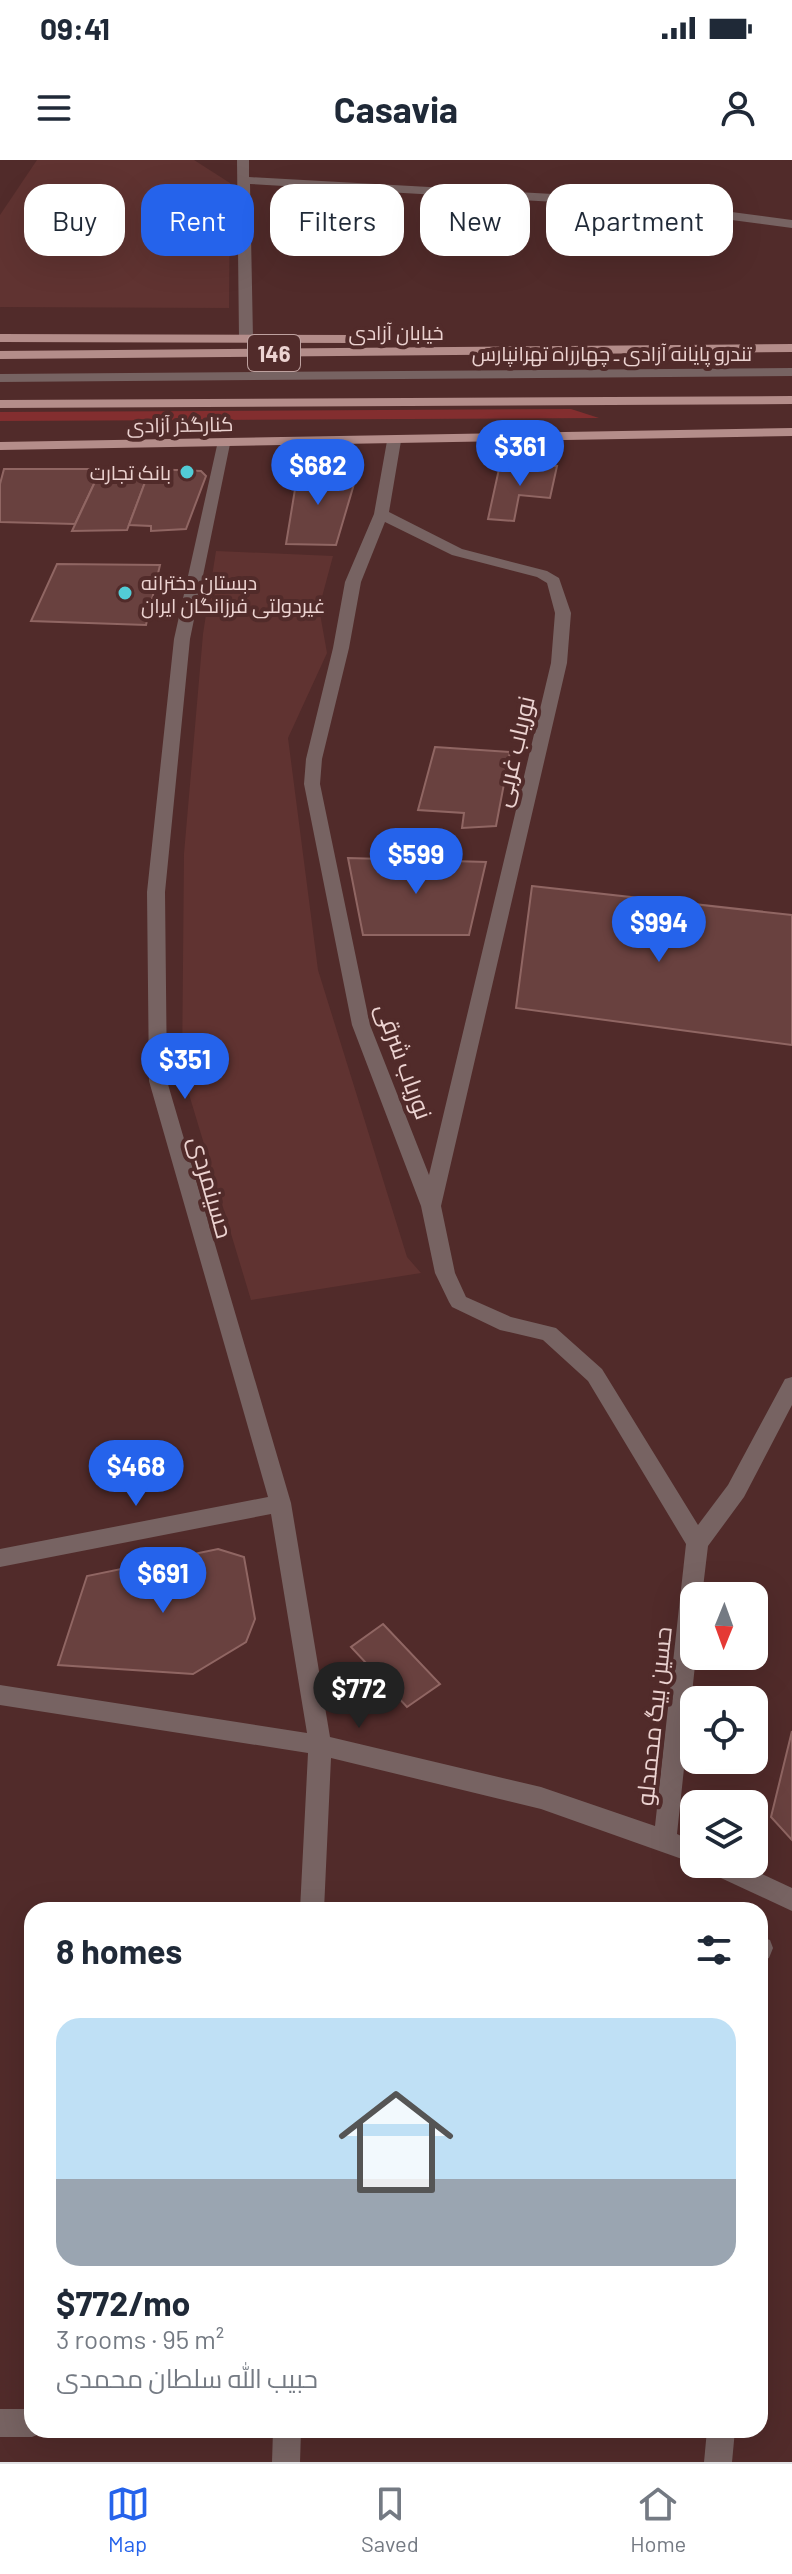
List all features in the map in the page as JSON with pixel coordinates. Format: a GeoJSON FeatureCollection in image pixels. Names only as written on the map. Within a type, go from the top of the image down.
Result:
{"type":"FeatureCollection","features":[{"type":"Feature","properties":{"kind":"main road"},"geometry":{"type":"LineString","coordinates":[[0,338],[487,340],[645,349]]}},
{"type":"Feature","properties":{"kind":"main road","name":"خیابان آزادی"},"geometry":{"type":"LineString","coordinates":[[0,355],[791,347]]}},
{"type":"Feature","properties":{"kind":"main road","name":"146"},"geometry":{"type":"LineString","coordinates":[[0,404],[792,400]]}},
{"type":"Feature","properties":{"kind":"main road","name":"کنارگذر آزادی"},"geometry":{"type":"LineString","coordinates":[[0,446],[792,432]]}},
{"type":"Feature","properties":{"kind":"street"},"geometry":{"type":"LineString","coordinates":[[243,160],[246,338]]}},
{"type":"Feature","properties":{"kind":"street"},"geometry":{"type":"LineString","coordinates":[[243,180],[625,202],[792,224]]}},
{"type":"Feature","properties":{"kind":"street","name":"تندرو پایانه آزادی ـ چهارراه تهرانپارس"},"geometry":{"type":"LineString","coordinates":[[0,378],[792,372]]}},
{"type":"Feature","properties":{"kind":"street"},"geometry":{"type":"LineString","coordinates":[[0,387],[792,382]]}},
{"type":"Feature","properties":{"kind":"street","name":"نوریاب شرقی"},"geometry":{"type":"LineString","coordinates":[[394,441],[381,514],[353,582],[341,648],[314,759],[312,784],[361,1025],[431,1206],[445,1273],[459,1302],[507,1324],[549,1334],[595,1375],[697,1543]]}},
{"type":"Feature","properties":{"kind":"street","name":"حسینمردی"},"geometry":{"type":"LineString","coordinates":[[223,444],[182,639],[158,876],[158,1081],[280,1503],[320,1745],[312,1902]]}},
{"type":"Feature","properties":{"kind":"street","name":"نوریاب غربی"},"geometry":{"type":"LineString","coordinates":[[381,514],[457,552],[542,574],[554,581],[563,613],[559,663],[431,1206]]}},
{"type":"Feature","properties":{"kind":"street"},"geometry":{"type":"LineString","coordinates":[[697,1543],[736,1491],[792,1385]]}},
{"type":"Feature","properties":{"kind":"street"},"geometry":{"type":"LineString","coordinates":[[0,1558],[280,1503]]}},
{"type":"Feature","properties":{"kind":"street","name":"حسین بیگ محمدلو"},"geometry":{"type":"LineString","coordinates":[[665,1840],[697,1543]]}},
{"type":"Feature","properties":{"kind":"street"},"geometry":{"type":"LineString","coordinates":[[0,1695],[320,1745],[541,1798],[680,1847]]}},
{"type":"Feature","properties":{"kind":"street"},"geometry":{"type":"LineString","coordinates":[[746,1878],[792,1900]]}},
{"type":"Feature","properties":{"kind":"street"},"geometry":{"type":"LineString","coordinates":[[0,2423],[24,2423]]}},
{"type":"Feature","properties":{"kind":"street"},"geometry":{"type":"LineString","coordinates":[[286,2462],[287,2438]]}},
{"type":"Feature","properties":{"kind":"street"},"geometry":{"type":"LineString","coordinates":[[718,2462],[720,2438]]}},
{"type":"Feature","properties":{"kind":"shaded area"},"geometry":{"type":"Polygon","coordinates":[[[37,160],[194,160],[230,184],[141,184],[141,256],[229,256],[229,308],[0,307],[0,215],[37,160]]]}},
{"type":"Feature","properties":{"kind":"shaded area"},"geometry":{"type":"Polygon","coordinates":[[[571,409],[599,418],[0,421],[0,412],[571,409]]]}},
{"type":"Feature","properties":{"kind":"shaded area"},"geometry":{"type":"Polygon","coordinates":[[[216,551],[333,556],[319,608],[327,653],[288,738],[318,970],[407,1257],[421,1273],[251,1300],[182,1071],[184,854],[203,634],[216,551]]]}},
{"type":"Feature","properties":{"kind":"building"},"geometry":{"type":"Polygon","coordinates":[[[299,465],[319,465],[354,484],[336,545],[286,544],[299,465]]]}},
{"type":"Feature","properties":{"kind":"building"},"geometry":{"type":"Polygon","coordinates":[[[508,466],[557,466],[550,498],[519,495],[514,521],[488,519],[499,469],[508,466]]]}},
{"type":"Feature","properties":{"kind":"building"},"geometry":{"type":"Polygon","coordinates":[[[4,469],[101,469],[75,524],[0,522],[0,484],[4,469]]]}},
{"type":"Feature","properties":{"kind":"building"},"geometry":{"type":"Polygon","coordinates":[[[101,469],[150,469],[127,530],[72,531],[101,469]]]}},
{"type":"Feature","properties":{"kind":"building"},"geometry":{"type":"Polygon","coordinates":[[[150,469],[201,471],[206,476],[186,529],[151,531],[151,526],[129,525],[150,469]]]}},
{"type":"Feature","properties":{"kind":"building"},"geometry":{"type":"Polygon","coordinates":[[[57,564],[160,565],[146,625],[31,621],[57,564]]]}},
{"type":"Feature","properties":{"kind":"building"},"geometry":{"type":"Polygon","coordinates":[[[435,747],[510,752],[496,826],[462,828],[464,813],[418,810],[435,747]]]}},
{"type":"Feature","properties":{"kind":"building"},"geometry":{"type":"Polygon","coordinates":[[[348,858],[486,862],[469,935],[363,935],[348,858]]]}},
{"type":"Feature","properties":{"kind":"building"},"geometry":{"type":"Polygon","coordinates":[[[532,886],[792,915],[792,1045],[516,1008],[532,886]]]}},
{"type":"Feature","properties":{"kind":"building"},"geometry":{"type":"Polygon","coordinates":[[[218,1549],[244,1557],[255,1619],[246,1642],[193,1674],[58,1665],[87,1576],[218,1549]]]}},
{"type":"Feature","properties":{"kind":"building"},"geometry":{"type":"Polygon","coordinates":[[[383,1624],[440,1684],[407,1707],[351,1647],[383,1624]]]}},
{"type":"Feature","properties":{"kind":"building"},"geometry":{"type":"Polygon","coordinates":[[[792,1731],[792,1840],[771,1817],[792,1731]]]}},
{"type":"Feature","properties":{"kind":"place","name":"بانک تجارت"},"geometry":{"type":"Point","coordinates":[187,472]}},
{"type":"Feature","properties":{"kind":"place","name":"دبستان دخترانه غیردولتی فرزانگان ايران"},"geometry":{"type":"Point","coordinates":[125,593]}}]}
